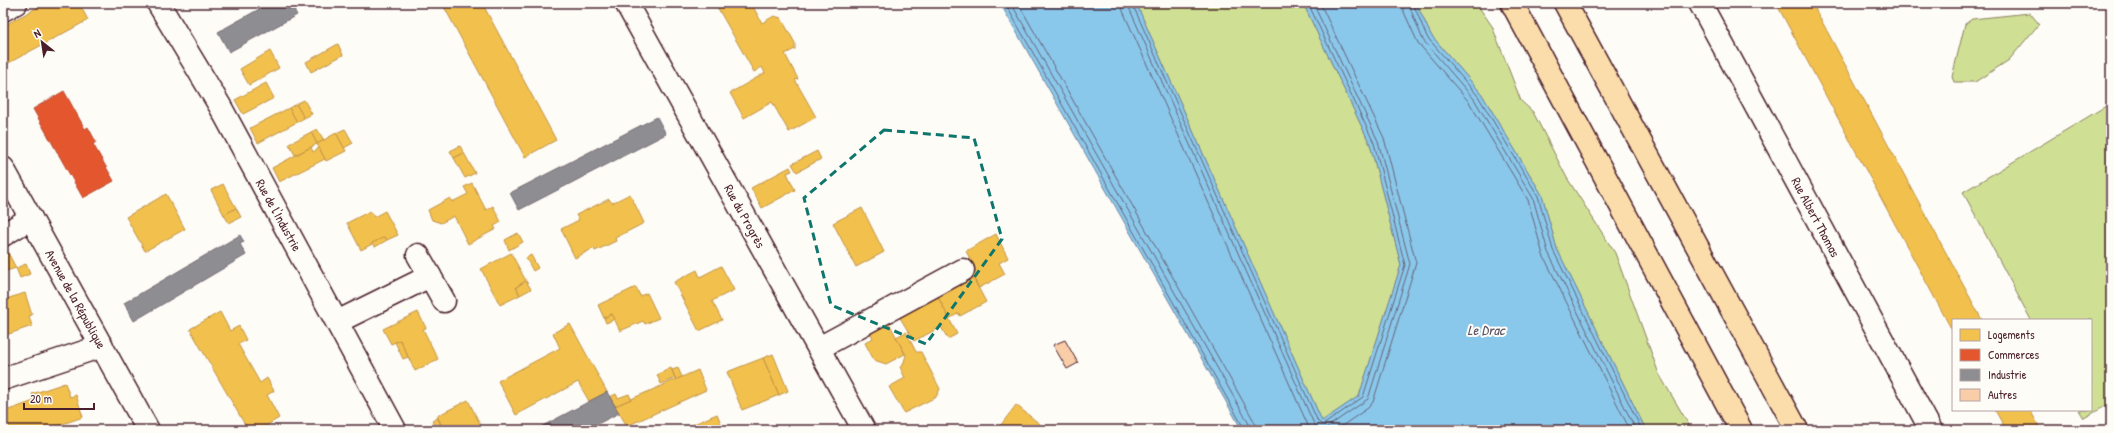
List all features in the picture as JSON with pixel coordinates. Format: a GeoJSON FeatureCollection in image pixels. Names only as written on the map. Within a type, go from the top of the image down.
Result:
{"type":"FeatureCollection","features":[{"type":"Feature","properties":{"kind":"highway"},"geometry":{"type":"LineString","coordinates":[[1512,3],[1741,430]]}},
{"type":"Feature","properties":{"kind":"highway"},"geometry":{"type":"LineString","coordinates":[[1565,3],[1797,430]]}},
{"type":"Feature","properties":{"kind":"street"},"geometry":{"type":"LineString","coordinates":[[3,10],[16,3]]}},
{"type":"Feature","properties":{"kind":"street","name":"Rue de l'Industrie"},"geometry":{"type":"LineString","coordinates":[[158,3],[220,106],[395,430]]}},
{"type":"Feature","properties":{"kind":"street","name":"Rue du Progrès"},"geometry":{"type":"LineString","coordinates":[[626,3],[864,430]]}},
{"type":"Feature","properties":{"kind":"street","name":"Rue Albert Thomas"},"geometry":{"type":"LineString","coordinates":[[1700,3],[1931,430]]}},
{"type":"Feature","properties":{"kind":"street","name":"Avenue de la République"},"geometry":{"type":"LineString","coordinates":[[3,168],[148,430]]}},
{"type":"Feature","properties":{"kind":"street"},"geometry":{"type":"LineString","coordinates":[[3,235],[31,218]]}},
{"type":"Feature","properties":{"kind":"street"},"geometry":{"type":"LineString","coordinates":[[418,255],[444,301]]}},
{"type":"Feature","properties":{"kind":"street"},"geometry":{"type":"LineString","coordinates":[[819,348],[963,270]]}},
{"type":"Feature","properties":{"kind":"street"},"geometry":{"type":"LineString","coordinates":[[337,322],[430,276]]}},
{"type":"Feature","properties":{"kind":"street"},"geometry":{"type":"LineString","coordinates":[[3,379],[102,346]]}},
{"type":"Feature","properties":{"kind":"highlighted area"},"geometry":{"type":"Polygon","coordinates":[[[884,130],[974,138],[1002,239],[926,344],[831,305],[804,198],[884,130]]]}},
{"type":"Feature","properties":{"kind":"green space"},"geometry":{"type":"Polygon","coordinates":[[[1136,3],[1303,3],[1370,144],[1401,265],[1359,396],[1322,421],[1136,3]]]}},
{"type":"Feature","properties":{"kind":"green space"},"geometry":{"type":"Polygon","coordinates":[[[1416,3],[1476,3],[1492,26],[1521,101],[1533,112],[1567,178],[1615,253],[1659,374],[1692,430],[1646,430],[1557,249],[1542,195],[1481,93],[1431,35],[1416,3]]]}},
{"type":"Feature","properties":{"kind":"green space"},"geometry":{"type":"Polygon","coordinates":[[[2030,13],[2039,24],[2009,60],[1975,82],[1954,82],[1952,77],[1965,24],[1972,19],[2030,13]]]}},
{"type":"Feature","properties":{"kind":"green space"},"geometry":{"type":"Polygon","coordinates":[[[2111,103],[2111,403],[2084,418],[2080,411],[2092,411],[2092,319],[2030,319],[1963,192],[2111,103]]]}},
{"type":"Feature","properties":{"kind":"water","name":"Le Drac"},"geometry":{"type":"Polygon","coordinates":[[[1000,3],[1136,3],[1322,421],[1359,396],[1401,265],[1370,144],[1303,3],[1416,3],[1431,35],[1481,93],[1542,195],[1557,249],[1646,430],[1242,430],[1000,3]]]}},
{"type":"Feature","properties":{"kind":"building: Logements"},"geometry":{"type":"Polygon","coordinates":[[[46,3],[79,3],[88,20],[3,66],[3,26],[46,3]]]}},
{"type":"Feature","properties":{"kind":"building: Logements"},"geometry":{"type":"Polygon","coordinates":[[[442,3],[482,3],[556,140],[525,157],[442,3]]]}},
{"type":"Feature","properties":{"kind":"building: Logements"},"geometry":{"type":"Polygon","coordinates":[[[715,3],[751,3],[762,23],[774,16],[781,18],[795,43],[795,49],[785,54],[798,79],[795,80],[816,117],[789,132],[772,102],[744,118],[730,93],[765,73],[762,67],[754,72],[715,3]]]}},
{"type":"Feature","properties":{"kind":"building: Logements"},"geometry":{"type":"Polygon","coordinates":[[[1776,3],[1812,3],[1981,319],[1952,319],[1952,330],[1776,3]]]}},
{"type":"Feature","properties":{"kind":"building: Logements"},"geometry":{"type":"Polygon","coordinates":[[[338,44],[343,55],[311,72],[306,62],[338,44]]]}},
{"type":"Feature","properties":{"kind":"building: Logements"},"geometry":{"type":"Polygon","coordinates":[[[270,51],[279,68],[249,85],[240,69],[270,51]]]}},
{"type":"Feature","properties":{"kind":"building: Logements"},"geometry":{"type":"Polygon","coordinates":[[[266,83],[274,98],[243,114],[235,100],[266,83]]]}},
{"type":"Feature","properties":{"kind":"building: Logements"},"geometry":{"type":"Polygon","coordinates":[[[304,100],[312,114],[304,118],[296,104],[304,100]]]}},
{"type":"Feature","properties":{"kind":"building: Logements"},"geometry":{"type":"Polygon","coordinates":[[[296,104],[304,118],[297,122],[289,108],[296,104]]]}},
{"type":"Feature","properties":{"kind":"building: Logements"},"geometry":{"type":"Polygon","coordinates":[[[289,108],[297,122],[258,143],[250,128],[289,108]]]}},
{"type":"Feature","properties":{"kind":"building: Logements"},"geometry":{"type":"Polygon","coordinates":[[[317,129],[324,140],[317,144],[311,132],[317,129]]]}},
{"type":"Feature","properties":{"kind":"building: Logements"},"geometry":{"type":"Polygon","coordinates":[[[345,129],[353,143],[344,148],[336,133],[345,129]]]}},
{"type":"Feature","properties":{"kind":"building: Logements"},"geometry":{"type":"Polygon","coordinates":[[[311,132],[317,144],[295,155],[289,144],[311,132]]]}},
{"type":"Feature","properties":{"kind":"building: Logements"},"geometry":{"type":"Polygon","coordinates":[[[336,133],[346,151],[326,161],[317,144],[336,133]]]}},
{"type":"Feature","properties":{"kind":"building: Logements"},"geometry":{"type":"Polygon","coordinates":[[[460,146],[464,153],[454,158],[450,151],[460,146]]]}},
{"type":"Feature","properties":{"kind":"building: Logements"},"geometry":{"type":"Polygon","coordinates":[[[311,147],[313,152],[319,148],[325,159],[279,182],[272,168],[311,147]]]}},
{"type":"Feature","properties":{"kind":"building: Logements"},"geometry":{"type":"Polygon","coordinates":[[[817,151],[821,159],[797,172],[792,164],[817,151]]]}},
{"type":"Feature","properties":{"kind":"building: Logements"},"geometry":{"type":"Polygon","coordinates":[[[464,153],[475,173],[465,178],[454,158],[464,153]]]}},
{"type":"Feature","properties":{"kind":"building: Logements"},"geometry":{"type":"Polygon","coordinates":[[[790,167],[792,171],[787,173],[795,190],[762,208],[751,188],[790,167]]]}},
{"type":"Feature","properties":{"kind":"building: Logements"},"geometry":{"type":"Polygon","coordinates":[[[472,183],[486,210],[493,206],[501,222],[494,226],[496,229],[468,244],[454,216],[441,223],[432,220],[428,210],[450,198],[452,202],[468,194],[464,187],[472,183]]]}},
{"type":"Feature","properties":{"kind":"building: Logements"},"geometry":{"type":"Polygon","coordinates":[[[223,184],[236,208],[224,215],[211,190],[223,184]]]}},
{"type":"Feature","properties":{"kind":"building: Logements"},"geometry":{"type":"Polygon","coordinates":[[[166,194],[185,229],[145,251],[126,217],[166,194]]]}},
{"type":"Feature","properties":{"kind":"building: Logements"},"geometry":{"type":"Polygon","coordinates":[[[630,194],[644,223],[615,238],[616,241],[595,251],[594,248],[575,258],[561,229],[579,220],[576,215],[609,199],[612,203],[630,194]]]}},
{"type":"Feature","properties":{"kind":"building: Logements"},"geometry":{"type":"Polygon","coordinates":[[[236,208],[241,217],[229,223],[224,215],[236,208]]]}},
{"type":"Feature","properties":{"kind":"building: Logements"},"geometry":{"type":"Polygon","coordinates":[[[862,208],[884,252],[856,267],[833,223],[862,208]]]}},
{"type":"Feature","properties":{"kind":"building: Logements"},"geometry":{"type":"Polygon","coordinates":[[[370,211],[374,217],[385,211],[398,235],[387,240],[385,237],[361,250],[347,223],[370,211]]]}},
{"type":"Feature","properties":{"kind":"building: Logements"},"geometry":{"type":"Polygon","coordinates":[[[518,233],[523,242],[509,250],[505,240],[518,233]]]}},
{"type":"Feature","properties":{"kind":"building: Logements"},"geometry":{"type":"Polygon","coordinates":[[[996,234],[1008,258],[999,263],[1005,274],[979,288],[965,262],[970,259],[966,251],[996,234]]]}},
{"type":"Feature","properties":{"kind":"building: Logements"},"geometry":{"type":"Polygon","coordinates":[[[385,237],[387,240],[375,247],[372,243],[385,237]]]}},
{"type":"Feature","properties":{"kind":"building: Logements"},"geometry":{"type":"Polygon","coordinates":[[[6,249],[16,268],[3,272],[3,250],[6,249]]]}},
{"type":"Feature","properties":{"kind":"building: Logements"},"geometry":{"type":"Polygon","coordinates":[[[511,253],[526,281],[516,287],[520,295],[500,305],[481,269],[511,253]]]}},
{"type":"Feature","properties":{"kind":"building: Logements"},"geometry":{"type":"Polygon","coordinates":[[[531,255],[538,268],[533,271],[526,258],[531,255]]]}},
{"type":"Feature","properties":{"kind":"building: Logements"},"geometry":{"type":"Polygon","coordinates":[[[26,264],[30,274],[20,278],[16,268],[26,264]]]}},
{"type":"Feature","properties":{"kind":"building: Logements"},"geometry":{"type":"Polygon","coordinates":[[[721,266],[734,290],[712,301],[722,320],[699,331],[674,282],[697,270],[700,277],[721,266]]]}},
{"type":"Feature","properties":{"kind":"building: Logements"},"geometry":{"type":"Polygon","coordinates":[[[972,276],[986,302],[960,316],[959,313],[949,319],[938,297],[972,276]]]}},
{"type":"Feature","properties":{"kind":"building: Logements"},"geometry":{"type":"Polygon","coordinates":[[[526,281],[531,289],[520,295],[516,287],[526,281]]]}},
{"type":"Feature","properties":{"kind":"building: Logements"},"geometry":{"type":"Polygon","coordinates":[[[636,287],[640,296],[647,293],[659,318],[645,324],[643,321],[620,331],[612,314],[604,318],[598,305],[636,287]]]}},
{"type":"Feature","properties":{"kind":"building: Logements"},"geometry":{"type":"Polygon","coordinates":[[[25,293],[32,315],[29,316],[32,326],[3,336],[3,300],[25,293]]]}},
{"type":"Feature","properties":{"kind":"building: Logements"},"geometry":{"type":"Polygon","coordinates":[[[938,297],[957,334],[948,339],[941,327],[914,341],[899,316],[938,297]]]}},
{"type":"Feature","properties":{"kind":"building: Logements"},"geometry":{"type":"Polygon","coordinates":[[[220,312],[230,331],[239,326],[246,340],[238,344],[260,383],[267,378],[274,391],[267,395],[279,418],[259,430],[248,430],[190,329],[220,312]]]}},
{"type":"Feature","properties":{"kind":"building: Logements"},"geometry":{"type":"Polygon","coordinates":[[[418,312],[426,328],[423,329],[438,359],[415,371],[400,340],[391,344],[383,329],[418,312]]]}},
{"type":"Feature","properties":{"kind":"building: Logements"},"geometry":{"type":"Polygon","coordinates":[[[612,314],[615,319],[606,323],[604,318],[612,314]]]}},
{"type":"Feature","properties":{"kind":"building: Logements"},"geometry":{"type":"Polygon","coordinates":[[[888,321],[905,354],[886,364],[874,360],[865,343],[873,338],[867,326],[888,321]]]}},
{"type":"Feature","properties":{"kind":"building: Logements"},"geometry":{"type":"Polygon","coordinates":[[[570,324],[607,392],[589,401],[578,382],[516,415],[498,381],[560,348],[553,333],[570,324]]]}},
{"type":"Feature","properties":{"kind":"building: Logements"},"geometry":{"type":"Polygon","coordinates":[[[906,332],[916,352],[921,352],[940,389],[936,397],[904,413],[889,387],[905,378],[900,367],[903,365],[906,355],[896,337],[906,332]]]}},
{"type":"Feature","properties":{"kind":"building: Logements"},"geometry":{"type":"Polygon","coordinates":[[[400,340],[408,357],[403,359],[395,342],[400,340]]]}},
{"type":"Feature","properties":{"kind":"building: Logements"},"geometry":{"type":"Polygon","coordinates":[[[773,354],[788,391],[779,395],[763,358],[773,354]]]}},
{"type":"Feature","properties":{"kind":"building: Logements"},"geometry":{"type":"Polygon","coordinates":[[[763,358],[779,395],[742,410],[727,372],[763,358]]]}},
{"type":"Feature","properties":{"kind":"building: Logements"},"geometry":{"type":"Polygon","coordinates":[[[671,368],[675,378],[661,384],[657,375],[671,368]]]}},
{"type":"Feature","properties":{"kind":"building: Logements"},"geometry":{"type":"Polygon","coordinates":[[[678,368],[682,377],[676,380],[672,370],[678,368]]]}},
{"type":"Feature","properties":{"kind":"building: Logements"},"geometry":{"type":"Polygon","coordinates":[[[698,370],[706,390],[627,426],[615,406],[698,370]]]}},
{"type":"Feature","properties":{"kind":"building: Logements"},"geometry":{"type":"Polygon","coordinates":[[[65,383],[70,397],[76,395],[83,417],[45,430],[6,430],[3,412],[34,401],[32,394],[65,383]]]}},
{"type":"Feature","properties":{"kind":"building: Logements"},"geometry":{"type":"Polygon","coordinates":[[[616,394],[618,398],[629,394],[631,399],[615,406],[610,397],[616,394]]]}},
{"type":"Feature","properties":{"kind":"building: Logements"},"geometry":{"type":"Polygon","coordinates":[[[468,400],[483,430],[444,430],[437,416],[468,400]]]}},
{"type":"Feature","properties":{"kind":"building: Logements"},"geometry":{"type":"Polygon","coordinates":[[[1016,405],[1041,425],[1037,430],[997,430],[1016,405]]]}},
{"type":"Feature","properties":{"kind":"building: Logements"},"geometry":{"type":"Polygon","coordinates":[[[1996,411],[2031,411],[2041,430],[2006,430],[1996,411]]]}},
{"type":"Feature","properties":{"kind":"building: Logements"},"geometry":{"type":"Polygon","coordinates":[[[717,414],[724,430],[680,430],[717,414]]]}},
{"type":"Feature","properties":{"kind":"building: Logements"},"geometry":{"type":"Polygon","coordinates":[[[438,418],[441,426],[436,429],[432,421],[438,418]]]}},
{"type":"Feature","properties":{"kind":"building: Commerces"},"geometry":{"type":"Polygon","coordinates":[[[64,91],[85,129],[88,127],[96,142],[93,144],[114,181],[83,198],[33,109],[64,91]]]}},
{"type":"Feature","properties":{"kind":"building: Industrie"},"geometry":{"type":"Polygon","coordinates":[[[270,3],[290,3],[297,15],[229,52],[218,32],[270,3]]]}},
{"type":"Feature","properties":{"kind":"building: Industrie"},"geometry":{"type":"Polygon","coordinates":[[[657,117],[666,134],[519,210],[510,193],[657,117]]]}},
{"type":"Feature","properties":{"kind":"building: Industrie"},"geometry":{"type":"Polygon","coordinates":[[[240,235],[244,242],[240,244],[246,255],[134,321],[124,303],[240,235]]]}},
{"type":"Feature","properties":{"kind":"building: Industrie"},"geometry":{"type":"Polygon","coordinates":[[[607,392],[619,413],[586,430],[535,430],[607,392]]]}},
{"type":"Feature","properties":{"kind":"building: Autres"},"geometry":{"type":"Polygon","coordinates":[[[1065,340],[1078,363],[1067,369],[1053,345],[1065,340]]]}}]}
